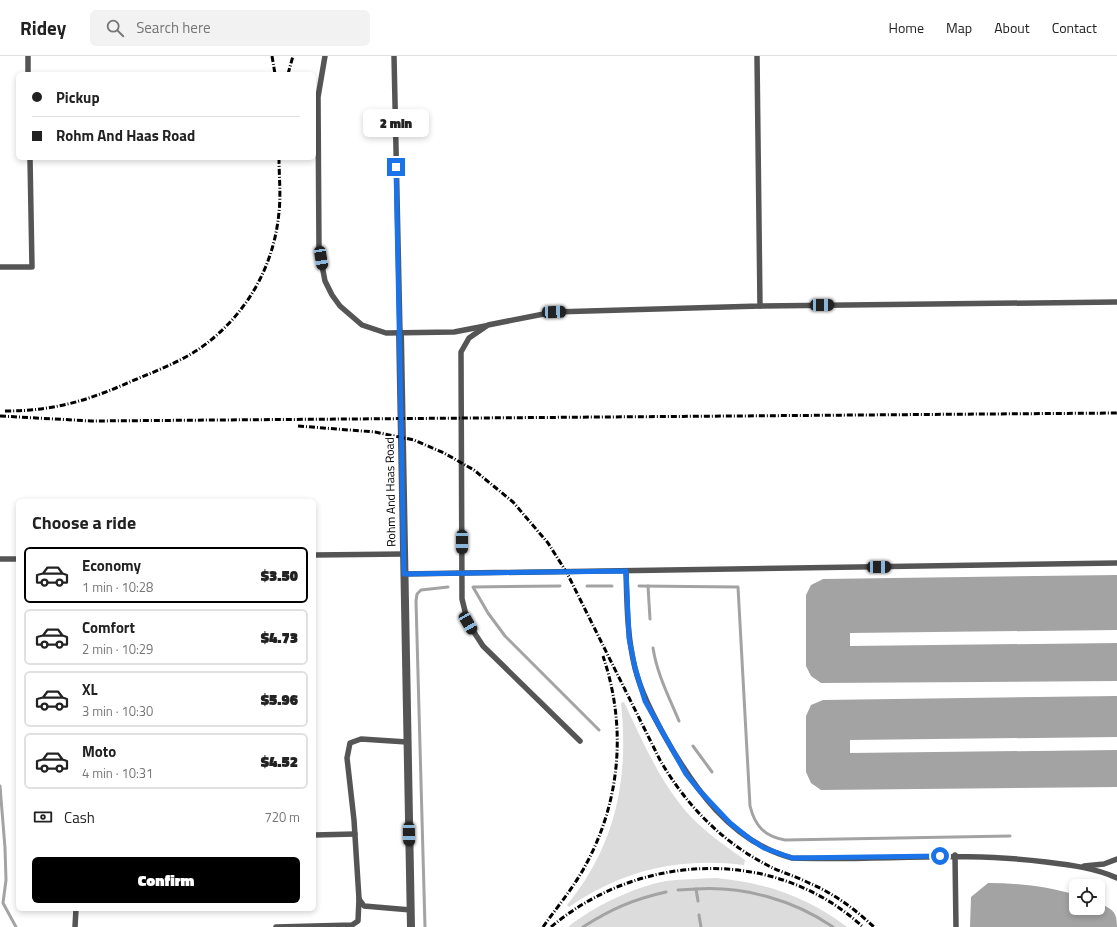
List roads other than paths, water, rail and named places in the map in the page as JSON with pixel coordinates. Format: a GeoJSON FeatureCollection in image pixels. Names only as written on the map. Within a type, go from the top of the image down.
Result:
{"type":"FeatureCollection","features":[{"type":"Feature","properties":{"kind":"street","name":"Rohm And Haas Road"},"geometry":{"type":"LineString","coordinates":[[400,333],[411,927]]}},
{"type":"Feature","properties":{"kind":"lane"},"geometry":{"type":"LineString","coordinates":[[28,56],[28,72]]}},
{"type":"Feature","properties":{"kind":"lane"},"geometry":{"type":"LineString","coordinates":[[325,56],[318,97],[319,250],[326,281],[340,306],[362,325],[386,333],[454,332],[554,312],[760,306],[1117,302]]}},
{"type":"Feature","properties":{"kind":"lane","name":"Rohm And Haas Road"},"geometry":{"type":"LineString","coordinates":[[394,56],[400,333]]}},
{"type":"Feature","properties":{"kind":"lane"},"geometry":{"type":"LineString","coordinates":[[757,56],[760,306]]}},
{"type":"Feature","properties":{"kind":"lane"},"geometry":{"type":"LineString","coordinates":[[0,267],[32,267],[30,160]]}},
{"type":"Feature","properties":{"kind":"lane"},"geometry":{"type":"LineString","coordinates":[[488,325],[469,338],[461,352],[463,610],[476,636],[483,646],[580,741]]}},
{"type":"Feature","properties":{"kind":"lane"},"geometry":{"type":"LineString","coordinates":[[316,555],[404,554]]}},
{"type":"Feature","properties":{"kind":"lane"},"geometry":{"type":"LineString","coordinates":[[0,559],[16,559]]}},
{"type":"Feature","properties":{"kind":"lane"},"geometry":{"type":"LineString","coordinates":[[404,574],[1117,563]]}},
{"type":"Feature","properties":{"kind":"lane"},"geometry":{"type":"LineString","coordinates":[[626,571],[629,638],[635,668],[645,701],[686,774],[730,823],[759,845],[780,855],[792,858],[955,855],[1023,859],[1080,867],[1117,878]]}},
{"type":"Feature","properties":{"kind":"lane"},"geometry":{"type":"LineString","coordinates":[[276,927],[352,925],[358,920],[355,834],[347,758],[350,743],[361,740],[407,742]]}},
{"type":"Feature","properties":{"kind":"lane"},"geometry":{"type":"LineString","coordinates":[[316,835],[355,834]]}},
{"type":"Feature","properties":{"kind":"lane"},"geometry":{"type":"LineString","coordinates":[[955,855],[956,927]]}},
{"type":"Feature","properties":{"kind":"lane"},"geometry":{"type":"LineString","coordinates":[[1080,867],[1104,864],[1117,859]]}},
{"type":"Feature","properties":{"kind":"lane"},"geometry":{"type":"LineString","coordinates":[[358,899],[364,906],[411,910]]}},
{"type":"Feature","properties":{"kind":"lane"},"geometry":{"type":"LineString","coordinates":[[75,927],[76,911]]}},
{"type":"Feature","properties":{"kind":"waterway"},"geometry":{"type":"LineString","coordinates":[[560,586],[473,587],[488,613],[505,636],[599,730]]}},
{"type":"Feature","properties":{"kind":"waterway"},"geometry":{"type":"LineString","coordinates":[[587,586],[612,586]]}},
{"type":"Feature","properties":{"kind":"waterway"},"geometry":{"type":"LineString","coordinates":[[639,586],[738,587],[750,806],[755,819],[766,833],[785,840],[1010,836]]}},
{"type":"Feature","properties":{"kind":"waterway"},"geometry":{"type":"LineString","coordinates":[[648,586],[650,619]]}},
{"type":"Feature","properties":{"kind":"waterway"},"geometry":{"type":"LineString","coordinates":[[425,927],[416,601],[417,594],[421,590],[448,587]]}},
{"type":"Feature","properties":{"kind":"waterway"},"geometry":{"type":"LineString","coordinates":[[653,648],[660,676],[679,721]]}},
{"type":"Feature","properties":{"kind":"waterway"},"geometry":{"type":"LineString","coordinates":[[693,746],[712,772]]}},
{"type":"Feature","properties":{"kind":"waterway"},"geometry":{"type":"LineString","coordinates":[[0,786],[6,880],[3,903],[16,927]]}},
{"type":"Feature","properties":{"kind":"waterway"},"geometry":{"type":"LineString","coordinates":[[696,889],[732,890],[768,897],[802,909],[833,927]]}},
{"type":"Feature","properties":{"kind":"waterway"},"geometry":{"type":"LineString","coordinates":[[678,890],[696,889],[698,901]]}},
{"type":"Feature","properties":{"kind":"waterway"},"geometry":{"type":"LineString","coordinates":[[583,927],[623,905],[666,892]]}},
{"type":"Feature","properties":{"kind":"waterway"},"geometry":{"type":"LineString","coordinates":[[699,915],[701,927]]}},
{"type":"Feature","properties":{"kind":"railway"},"geometry":{"type":"LineString","coordinates":[[272,56],[275,72]]}},
{"type":"Feature","properties":{"kind":"railway"},"geometry":{"type":"LineString","coordinates":[[289,72],[293,56]]}},
{"type":"Feature","properties":{"kind":"railway"},"geometry":{"type":"LineString","coordinates":[[5,411],[42,409],[90,398],[177,361],[199,349],[215,336],[230,322],[254,290],[264,272],[271,253],[279,212],[279,160]]}},
{"type":"Feature","properties":{"kind":"railway"},"geometry":{"type":"LineString","coordinates":[[0,416],[91,421],[1117,413]]}},
{"type":"Feature","properties":{"kind":"railway"},"geometry":{"type":"LineString","coordinates":[[298,426],[375,432],[414,440],[444,453],[474,470],[513,502],[548,543],[567,573],[660,760],[681,792],[693,807],[720,833],[750,855],[772,867],[827,892],[851,908],[874,927]]}},
{"type":"Feature","properties":{"kind":"railway"},"geometry":{"type":"LineString","coordinates":[[543,927],[580,875],[604,823],[611,796],[616,768],[616,712],[611,684],[603,656]]}},
{"type":"Feature","properties":{"kind":"railway"},"geometry":{"type":"LineString","coordinates":[[551,927],[586,902],[625,884],[666,873],[707,868],[749,872],[790,882],[828,901],[863,927]]}}]}
